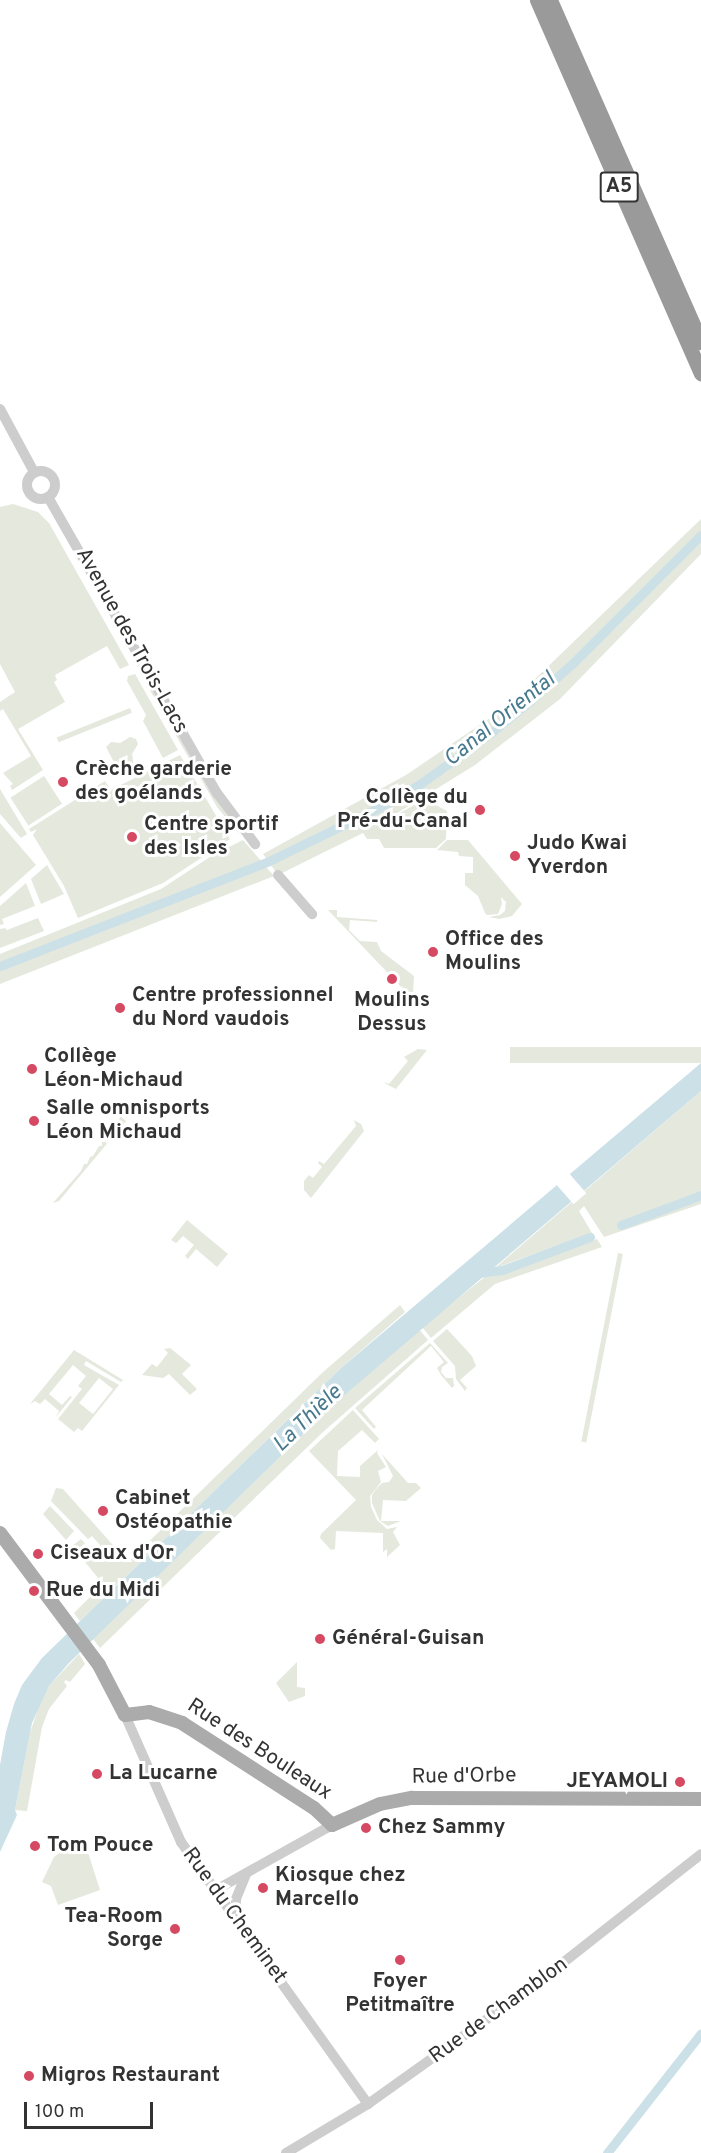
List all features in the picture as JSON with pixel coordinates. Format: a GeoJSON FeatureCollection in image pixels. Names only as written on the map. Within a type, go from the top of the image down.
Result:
{"type":"FeatureCollection","features":[{"type":"Feature","properties":{"kind":"highway","name":"A5"},"geometry":{"type":"LineString","coordinates":[[537,0],[701,374]]}},
{"type":"Feature","properties":{"kind":"highway","name":"A5"},"geometry":{"type":"LineString","coordinates":[[550,0],[701,342]]}},
{"type":"Feature","properties":{"kind":"main road"},"geometry":{"type":"LineString","coordinates":[[2,1541],[91,1655],[111,1685],[125,1715]]}},
{"type":"Feature","properties":{"kind":"main road","name":"Rue des Bouleaux"},"geometry":{"type":"LineString","coordinates":[[125,1715],[149,1712],[182,1723],[314,1808],[332,1825]]}},
{"type":"Feature","properties":{"kind":"main road","name":"Rue d'Orbe"},"geometry":{"type":"LineString","coordinates":[[332,1825],[380,1804],[412,1798],[701,1799]]}},
{"type":"Feature","properties":{"kind":"street"},"geometry":{"type":"LineString","coordinates":[[0,409],[34,472]]}},
{"type":"Feature","properties":{"kind":"street"},"geometry":{"type":"LineString","coordinates":[[46,471],[54,479],[54,491],[48,497],[40,499],[29,493],[27,483],[34,472],[46,471]]}},
{"type":"Feature","properties":{"kind":"street","name":"Avenue des Trois-Lacs"},"geometry":{"type":"LineString","coordinates":[[48,497],[217,793],[255,844]]}},
{"type":"Feature","properties":{"kind":"street"},"geometry":{"type":"LineString","coordinates":[[278,874],[312,914]]}},
{"type":"Feature","properties":{"kind":"street","name":"Rue du Cheminet"},"geometry":{"type":"LineString","coordinates":[[125,1715],[176,1832],[214,1892],[368,2104]]}},
{"type":"Feature","properties":{"kind":"street","name":"Rue d'Orbe"},"geometry":{"type":"LineString","coordinates":[[214,1892],[332,1825]]}},
{"type":"Feature","properties":{"kind":"street","name":"Rue de Chamblon"},"geometry":{"type":"LineString","coordinates":[[286,2153],[368,2104],[567,1962],[701,1854]]}},
{"type":"Feature","properties":{"kind":"street"},"geometry":{"type":"LineString","coordinates":[[236,1922],[236,1899],[246,1874]]}},
{"type":"Feature","properties":{"kind":"shaded area"},"geometry":{"type":"Polygon","coordinates":[[[13,504],[38,512],[49,523],[129,665],[120,669],[107,646],[55,675],[57,680],[54,682],[65,702],[18,729],[43,770],[12,790],[10,786],[13,784],[3,773],[31,756],[3,709],[0,711],[0,702],[15,692],[0,664],[0,507],[13,504]]]}},
{"type":"Feature","properties":{"kind":"shaded area"},"geometry":{"type":"Polygon","coordinates":[[[701,519],[701,554],[560,699],[475,765],[373,828],[425,799],[447,811],[446,839],[436,848],[384,848],[379,839],[367,839],[363,833],[278,875],[263,854],[406,775],[506,707],[701,519]]]}},
{"type":"Feature","properties":{"kind":"shaded area"},"geometry":{"type":"Polygon","coordinates":[[[140,673],[144,675],[210,790],[240,835],[217,807],[140,673]]]}},
{"type":"Feature","properties":{"kind":"shaded area"},"geometry":{"type":"Polygon","coordinates":[[[135,674],[178,750],[163,758],[143,721],[146,715],[127,681],[128,676],[135,674]]]}},
{"type":"Feature","properties":{"kind":"shaded area"},"geometry":{"type":"Polygon","coordinates":[[[130,708],[132,713],[59,742],[57,738],[130,708]]]}},
{"type":"Feature","properties":{"kind":"shaded area"},"geometry":{"type":"Polygon","coordinates":[[[130,737],[136,739],[138,744],[132,754],[134,767],[125,773],[117,768],[106,747],[111,742],[120,743],[130,737]]]}},
{"type":"Feature","properties":{"kind":"shaded area","name":"Centre sportif des Isles"},"geometry":{"type":"Polygon","coordinates":[[[180,755],[230,839],[163,883],[78,918],[64,886],[33,835],[37,829],[31,832],[29,829],[105,781],[111,790],[180,755]]]}},
{"type":"Feature","properties":{"kind":"shaded area"},"geometry":{"type":"Polygon","coordinates":[[[44,776],[62,804],[28,825],[10,798],[44,776]]]}},
{"type":"Feature","properties":{"kind":"shaded area"},"geometry":{"type":"Polygon","coordinates":[[[0,789],[27,834],[21,838],[0,814],[0,789]]]}},
{"type":"Feature","properties":{"kind":"shaded area"},"geometry":{"type":"Polygon","coordinates":[[[0,823],[36,865],[0,897],[0,823]]]}},
{"type":"Feature","properties":{"kind":"shaded area"},"geometry":{"type":"Polygon","coordinates":[[[243,840],[274,876],[0,984],[0,954],[161,889],[213,855],[243,840]]]}},
{"type":"Feature","properties":{"kind":"shaded area"},"geometry":{"type":"Polygon","coordinates":[[[447,840],[468,840],[522,904],[512,916],[499,919],[489,917],[500,915],[505,911],[506,902],[501,897],[502,904],[498,914],[487,915],[485,913],[478,896],[465,885],[465,873],[473,873],[473,857],[459,856],[458,852],[437,850],[447,840]]]}},
{"type":"Feature","properties":{"kind":"shaded area"},"geometry":{"type":"Polygon","coordinates":[[[47,865],[64,894],[41,904],[31,879],[47,865]]]}},
{"type":"Feature","properties":{"kind":"shaded area"},"geometry":{"type":"Polygon","coordinates":[[[26,883],[35,906],[2,919],[4,924],[0,925],[0,906],[26,883]]]}},
{"type":"Feature","properties":{"kind":"shaded area"},"geometry":{"type":"Polygon","coordinates":[[[328,910],[337,910],[337,917],[377,920],[377,922],[350,920],[349,930],[360,941],[377,942],[381,951],[414,976],[413,995],[403,989],[328,910]]]}},
{"type":"Feature","properties":{"kind":"shaded area"},"geometry":{"type":"Polygon","coordinates":[[[38,918],[44,931],[0,948],[0,929],[7,930],[38,918]]]}},
{"type":"Feature","properties":{"kind":"shaded area"},"geometry":{"type":"Polygon","coordinates":[[[510,1047],[701,1047],[701,1063],[510,1063],[510,1047]]]}},
{"type":"Feature","properties":{"kind":"shaded area"},"geometry":{"type":"Polygon","coordinates":[[[418,1049],[427,1050],[396,1089],[386,1084],[384,1082],[389,1084],[408,1061],[404,1057],[418,1049]]]}},
{"type":"Feature","properties":{"kind":"shaded area"},"geometry":{"type":"Polygon","coordinates":[[[701,1091],[701,1204],[604,1237],[584,1206],[579,1211],[592,1233],[495,1268],[701,1091]]]}},
{"type":"Feature","properties":{"kind":"shaded area"},"geometry":{"type":"Polygon","coordinates":[[[120,1116],[126,1121],[59,1201],[53,1203],[81,1171],[84,1164],[87,1164],[99,1146],[102,1146],[102,1142],[105,1142],[108,1135],[112,1135],[111,1131],[115,1131],[114,1128],[118,1127],[120,1116]]]}},
{"type":"Feature","properties":{"kind":"shaded area"},"geometry":{"type":"Polygon","coordinates":[[[354,1120],[361,1124],[364,1131],[311,1198],[304,1190],[304,1181],[309,1175],[313,1178],[322,1167],[319,1161],[324,1164],[356,1126],[354,1120]]]}},
{"type":"Feature","properties":{"kind":"shaded area"},"geometry":{"type":"Polygon","coordinates":[[[187,1220],[228,1254],[217,1267],[196,1249],[188,1259],[185,1256],[194,1245],[183,1236],[176,1243],[171,1240],[187,1220]]]}},
{"type":"Feature","properties":{"kind":"shaded area"},"geometry":{"type":"Polygon","coordinates":[[[597,1239],[602,1247],[495,1284],[431,1338],[422,1327],[486,1276],[597,1239]]]}},
{"type":"Feature","properties":{"kind":"shaded area"},"geometry":{"type":"Polygon","coordinates":[[[618,1253],[623,1254],[586,1442],[581,1441],[618,1253]]]}},
{"type":"Feature","properties":{"kind":"shaded area"},"geometry":{"type":"Polygon","coordinates":[[[400,1305],[405,1312],[340,1369],[80,1621],[74,1613],[103,1584],[72,1546],[81,1539],[85,1543],[82,1546],[93,1556],[100,1545],[92,1536],[88,1539],[51,1501],[56,1488],[63,1489],[128,1562],[322,1373],[400,1305]]]}},
{"type":"Feature","properties":{"kind":"shaded area"},"geometry":{"type":"Polygon","coordinates":[[[419,1329],[428,1340],[323,1432],[100,1648],[93,1639],[334,1404],[419,1329]]]}},
{"type":"Feature","properties":{"kind":"shaded area"},"geometry":{"type":"Polygon","coordinates":[[[447,1329],[472,1356],[476,1366],[460,1380],[467,1388],[465,1391],[456,1379],[455,1366],[433,1341],[447,1329]]]}},
{"type":"Feature","properties":{"kind":"shaded area"},"geometry":{"type":"Polygon","coordinates":[[[430,1343],[448,1363],[442,1367],[441,1372],[446,1378],[453,1378],[454,1386],[452,1388],[441,1375],[437,1368],[444,1362],[431,1346],[362,1410],[376,1427],[374,1429],[355,1408],[430,1343]]]}},
{"type":"Feature","properties":{"kind":"shaded area"},"geometry":{"type":"Polygon","coordinates":[[[170,1348],[191,1365],[182,1374],[197,1389],[190,1395],[169,1374],[163,1378],[142,1375],[152,1364],[157,1367],[168,1353],[164,1349],[170,1348]]]}},
{"type":"Feature","properties":{"kind":"shaded area"},"geometry":{"type":"Polygon","coordinates":[[[74,1350],[123,1380],[121,1382],[86,1361],[84,1365],[119,1385],[82,1431],[78,1428],[74,1432],[58,1419],[82,1389],[78,1386],[86,1376],[73,1365],[49,1394],[62,1405],[70,1396],[72,1397],[56,1417],[59,1411],[45,1399],[40,1404],[35,1401],[30,1404],[74,1350]],[[99,1378],[79,1403],[93,1414],[113,1389],[99,1378]]]}},
{"type":"Feature","properties":{"kind":"shaded area"},"geometry":{"type":"Polygon","coordinates":[[[353,1410],[379,1439],[375,1443],[362,1430],[338,1451],[337,1476],[360,1477],[360,1466],[378,1450],[377,1453],[386,1467],[378,1471],[381,1482],[370,1496],[371,1507],[377,1520],[387,1529],[397,1527],[393,1532],[400,1545],[387,1557],[387,1549],[383,1552],[383,1533],[336,1531],[335,1549],[331,1550],[320,1538],[321,1534],[356,1500],[309,1451],[353,1410]]]}},
{"type":"Feature","properties":{"kind":"shaded area"},"geometry":{"type":"Polygon","coordinates":[[[382,1454],[408,1483],[416,1483],[421,1488],[406,1501],[383,1500],[381,1521],[401,1521],[388,1526],[380,1521],[372,1503],[372,1495],[376,1489],[382,1483],[389,1482],[393,1476],[382,1454]]]}},
{"type":"Feature","properties":{"kind":"shaded area"},"geometry":{"type":"Polygon","coordinates":[[[50,1506],[74,1531],[66,1540],[43,1514],[50,1506]]]}},
{"type":"Feature","properties":{"kind":"shaded area"},"geometry":{"type":"Polygon","coordinates":[[[79,1654],[85,1664],[70,1682],[66,1680],[64,1682],[67,1686],[49,1709],[42,1727],[27,1811],[15,1810],[30,1733],[38,1709],[49,1686],[79,1654]]]}},
{"type":"Feature","properties":{"kind":"shaded area"},"geometry":{"type":"Polygon","coordinates":[[[297,1662],[297,1687],[305,1688],[305,1696],[289,1702],[276,1683],[297,1662]]]}},
{"type":"Feature","properties":{"kind":"shaded area"},"geometry":{"type":"Polygon","coordinates":[[[85,1843],[100,1890],[58,1905],[51,1886],[42,1882],[54,1857],[64,1850],[85,1843]]]}},
{"type":"Feature","properties":{"kind":"water","name":"La Thièle"},"geometry":{"type":"Polygon","coordinates":[[[701,1063],[701,1091],[334,1404],[69,1663],[49,1686],[32,1723],[15,1810],[17,1815],[0,1852],[0,1765],[6,1732],[22,1685],[42,1658],[340,1369],[701,1063]]]}},
{"type":"Feature","properties":{"kind":"pier"},"geometry":{"type":"Polygon","coordinates":[[[568,1172],[586,1193],[574,1204],[555,1183],[568,1172]]]}},
{"type":"Feature","properties":{"kind":"waterway","name":"Canal Oriental"},"geometry":{"type":"LineString","coordinates":[[0,966],[269,861],[378,808],[420,784],[492,732],[572,664],[701,535]]}},
{"type":"Feature","properties":{"kind":"waterway"},"geometry":{"type":"LineString","coordinates":[[621,1225],[701,1195]]}},
{"type":"Feature","properties":{"kind":"waterway"},"geometry":{"type":"LineString","coordinates":[[478,1273],[502,1270],[590,1237]]}},
{"type":"Feature","properties":{"kind":"waterway"},"geometry":{"type":"LineString","coordinates":[[607,2153],[701,2033]]}},
{"type":"Feature","properties":{"kind":"place","name":"Crèche garderie des goélands"},"geometry":{"type":"Point","coordinates":[63,782]}},
{"type":"Feature","properties":{"kind":"place","name":"Collège du Pré-du-Canal"},"geometry":{"type":"Point","coordinates":[480,810]}},
{"type":"Feature","properties":{"kind":"place","name":"Centre sportif des Isles"},"geometry":{"type":"Point","coordinates":[132,837]}},
{"type":"Feature","properties":{"kind":"place","name":"Judo Kwai Yverdon"},"geometry":{"type":"Point","coordinates":[515,856]}},
{"type":"Feature","properties":{"kind":"place","name":"Office des Moulins"},"geometry":{"type":"Point","coordinates":[433,952]}},
{"type":"Feature","properties":{"kind":"place","name":"Moulins Dessus"},"geometry":{"type":"Point","coordinates":[392,979]}},
{"type":"Feature","properties":{"kind":"place","name":"Centre professionnel du Nord vaudois"},"geometry":{"type":"Point","coordinates":[120,1008]}},
{"type":"Feature","properties":{"kind":"place","name":"Collège Léon-Michaud"},"geometry":{"type":"Point","coordinates":[32,1069]}},
{"type":"Feature","properties":{"kind":"place","name":"Salle omnisports Léon Michaud"},"geometry":{"type":"Point","coordinates":[34,1121]}},
{"type":"Feature","properties":{"kind":"place","name":"Cabinet Ostéopathie"},"geometry":{"type":"Point","coordinates":[103,1511]}},
{"type":"Feature","properties":{"kind":"place","name":"Ciseaux d'Or"},"geometry":{"type":"Point","coordinates":[38,1554]}},
{"type":"Feature","properties":{"kind":"place","name":"Rue du Midi"},"geometry":{"type":"Point","coordinates":[34,1591]}},
{"type":"Feature","properties":{"kind":"place","name":"Général-Guisan"},"geometry":{"type":"Point","coordinates":[320,1639]}},
{"type":"Feature","properties":{"kind":"place","name":"La Lucarne"},"geometry":{"type":"Point","coordinates":[97,1774]}},
{"type":"Feature","properties":{"kind":"place","name":"JEYAMOLI"},"geometry":{"type":"Point","coordinates":[680,1782]}},
{"type":"Feature","properties":{"kind":"place","name":"Chez Sammy"},"geometry":{"type":"Point","coordinates":[366,1828]}},
{"type":"Feature","properties":{"kind":"place","name":"Tom Pouce"},"geometry":{"type":"Point","coordinates":[35,1846]}},
{"type":"Feature","properties":{"kind":"place","name":"Kiosque chez Marcello"},"geometry":{"type":"Point","coordinates":[263,1888]}},
{"type":"Feature","properties":{"kind":"place","name":"Tea-Room Sorge"},"geometry":{"type":"Point","coordinates":[175,1929]}},
{"type":"Feature","properties":{"kind":"place","name":"Foyer Petitmaître"},"geometry":{"type":"Point","coordinates":[400,1960]}},
{"type":"Feature","properties":{"kind":"place","name":"Migros Restaurant"},"geometry":{"type":"Point","coordinates":[29,2076]}}]}
